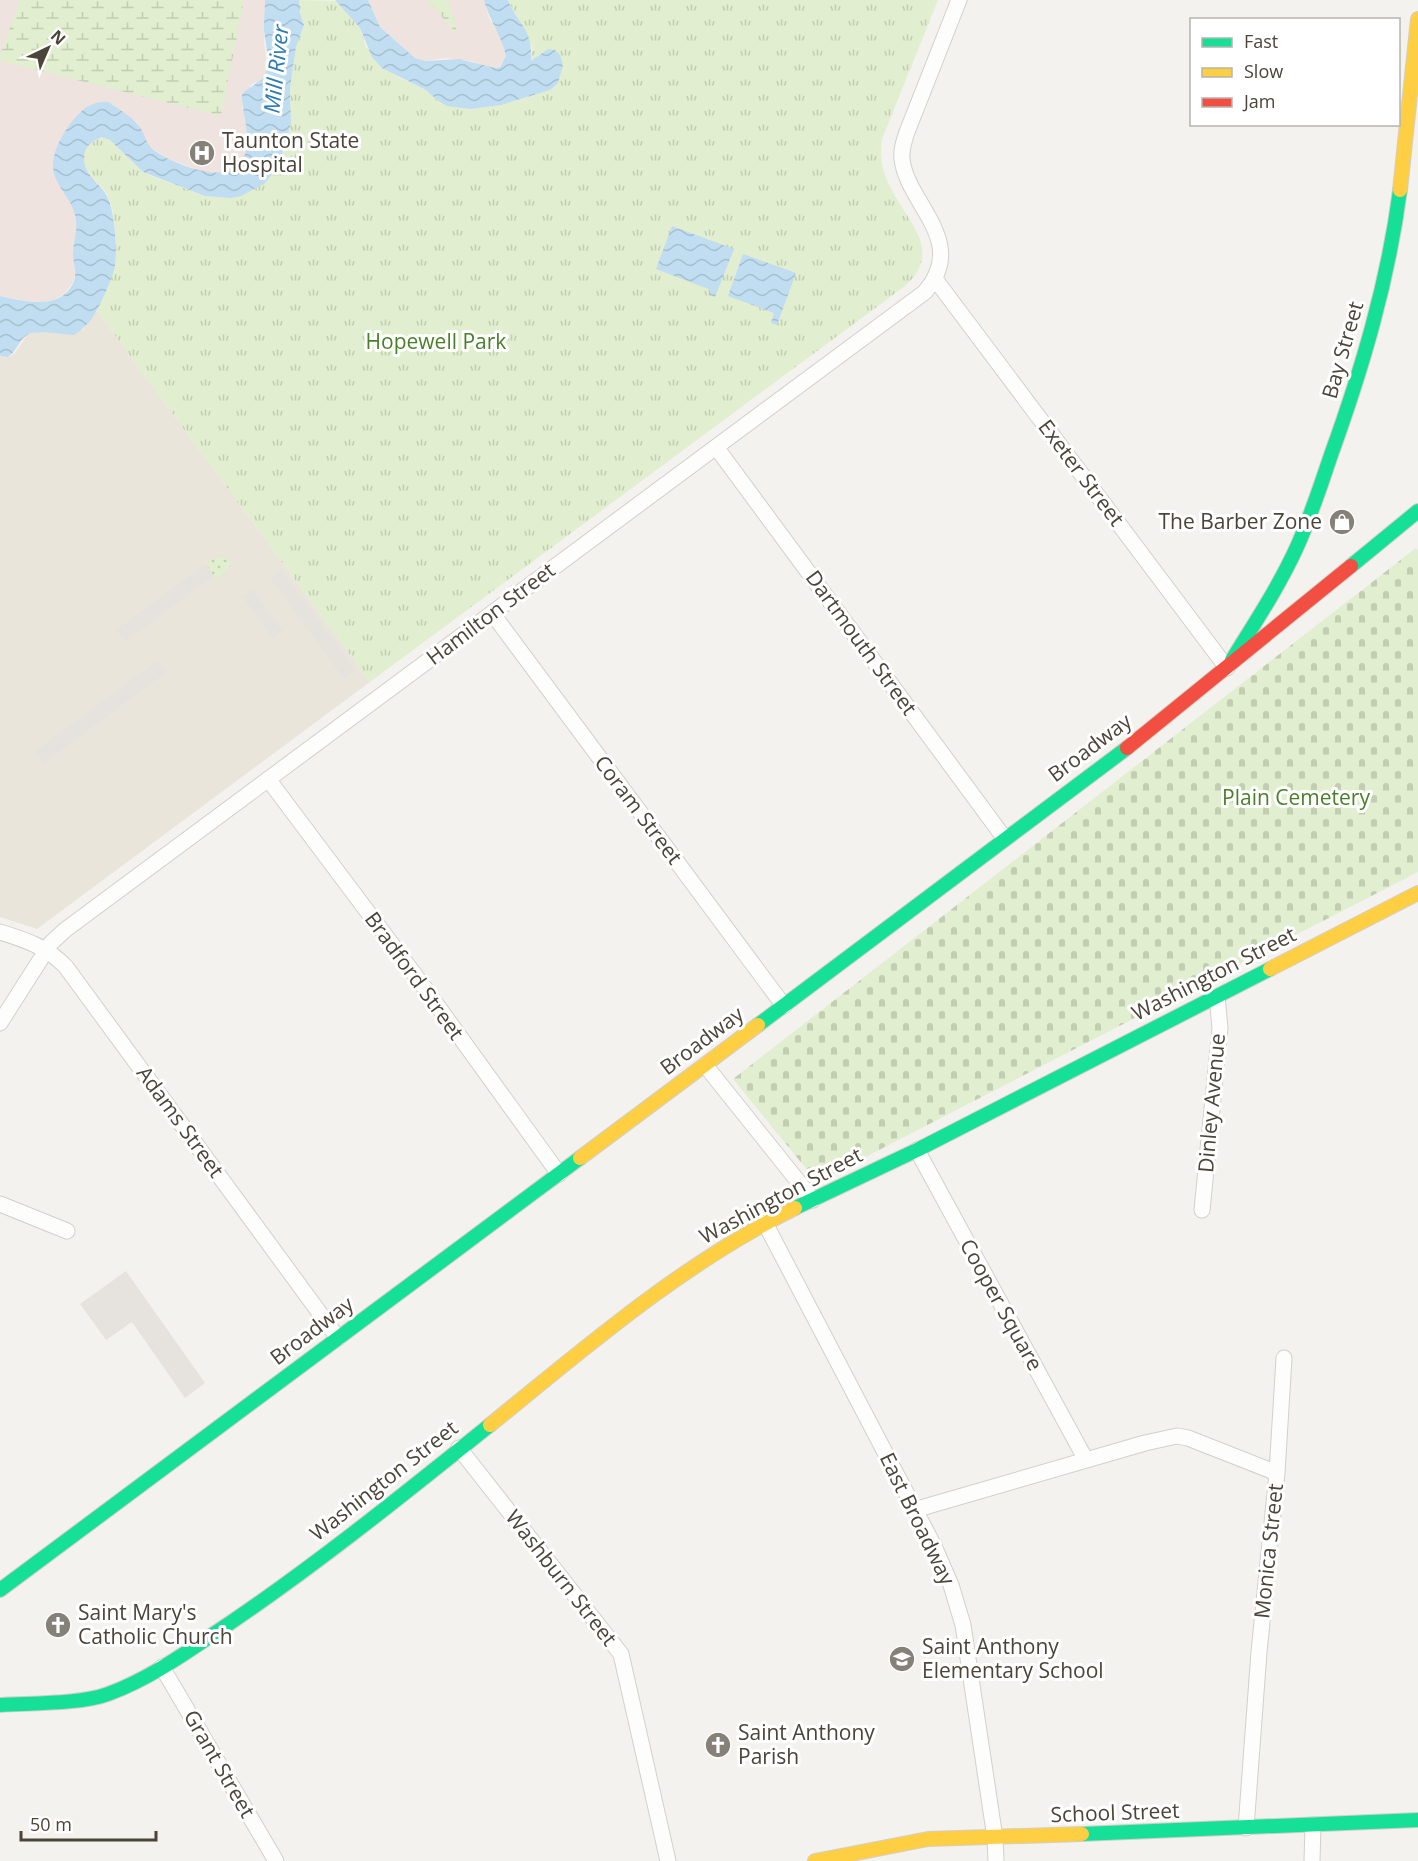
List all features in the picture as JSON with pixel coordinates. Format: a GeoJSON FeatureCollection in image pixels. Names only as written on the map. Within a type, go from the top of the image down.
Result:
{"type":"FeatureCollection","features":[{"type":"Feature","properties":{"kind":"main road","name":"Bay Street"},"geometry":{"type":"LineString","coordinates":[[1227,668],[1278,584],[1301,538],[1351,399],[1373,324],[1392,244],[1415,105],[1418,19]]}},
{"type":"Feature","properties":{"kind":"main road","name":"Broadway"},"geometry":{"type":"LineString","coordinates":[[0,1590],[1141,737],[1418,511]]}},
{"type":"Feature","properties":{"kind":"main road","name":"Washington Street"},"geometry":{"type":"LineString","coordinates":[[0,1705],[90,1700],[121,1690],[162,1667],[259,1604],[361,1528],[459,1448],[674,1280],[725,1246],[765,1223],[917,1150],[1418,893]]}},
{"type":"Feature","properties":{"kind":"main road","name":"School Street"},"geometry":{"type":"LineString","coordinates":[[815,1861],[921,1841],[1418,1820]]}},
{"type":"Feature","properties":{"kind":"street"},"geometry":{"type":"LineString","coordinates":[[935,279],[940,255],[937,232],[905,172],[902,152],[907,132],[958,0]]}},
{"type":"Feature","properties":{"kind":"street","name":"Hamilton Street"},"geometry":{"type":"LineString","coordinates":[[0,1023],[47,950],[65,930],[917,298],[935,279]]}},
{"type":"Feature","properties":{"kind":"street","name":"Exeter Street"},"geometry":{"type":"LineString","coordinates":[[935,279],[1227,668]]}},
{"type":"Feature","properties":{"kind":"street","name":"Dartmouth Street"},"geometry":{"type":"LineString","coordinates":[[716,447],[1005,839]]}},
{"type":"Feature","properties":{"kind":"street","name":"Coram Street"},"geometry":{"type":"LineString","coordinates":[[492,613],[784,1006]]}},
{"type":"Feature","properties":{"kind":"street","name":"Bradford Street"},"geometry":{"type":"LineString","coordinates":[[268,779],[421,983],[559,1174]]}},
{"type":"Feature","properties":{"kind":"street","name":"Adams Street"},"geometry":{"type":"LineString","coordinates":[[0,932],[47,950],[66,967],[338,1338]]}},
{"type":"Feature","properties":{"kind":"street","name":"Dinley Avenue"},"geometry":{"type":"LineString","coordinates":[[1202,1210],[1220,1028],[1217,996]]}},
{"type":"Feature","properties":{"kind":"street"},"geometry":{"type":"LineString","coordinates":[[705,1065],[813,1200]]}},
{"type":"Feature","properties":{"kind":"street","name":"Cooper Square"},"geometry":{"type":"LineString","coordinates":[[917,1150],[1086,1460]]}},
{"type":"Feature","properties":{"kind":"street"},"geometry":{"type":"LineString","coordinates":[[0,1204],[67,1231]]}},
{"type":"Feature","properties":{"kind":"street","name":"East Broadway"},"geometry":{"type":"LineString","coordinates":[[765,1223],[943,1565],[963,1625],[995,1838],[996,1861]]}},
{"type":"Feature","properties":{"kind":"street"},"geometry":{"type":"LineString","coordinates":[[1276,1473],[1284,1358]]}},
{"type":"Feature","properties":{"kind":"street","name":"Monica Street"},"geometry":{"type":"LineString","coordinates":[[914,1510],[1156,1440],[1177,1436],[1211,1446],[1276,1473],[1259,1652],[1246,1828]]}},
{"type":"Feature","properties":{"kind":"street","name":"Washburn Street"},"geometry":{"type":"LineString","coordinates":[[459,1448],[621,1654],[668,1861]]}},
{"type":"Feature","properties":{"kind":"street","name":"Grant Street"},"geometry":{"type":"LineString","coordinates":[[162,1667],[276,1861]]}},
{"type":"Feature","properties":{"kind":"street"},"geometry":{"type":"LineString","coordinates":[[1312,1861],[1313,1825]]}},
{"type":"Feature","properties":{"kind":"shaded area","name":"Taunton State Hospital"},"geometry":{"type":"Polygon","coordinates":[[[0,0],[265,0],[266,74],[251,85],[242,107],[248,133],[241,166],[229,172],[203,172],[169,159],[145,142],[137,123],[109,102],[68,197],[78,228],[73,254],[75,275],[73,282],[65,293],[54,300],[37,303],[0,296],[0,0]]]}},
{"type":"Feature","properties":{"kind":"shaded area"},"geometry":{"type":"Polygon","coordinates":[[[368,0],[484,0],[489,18],[501,38],[506,56],[499,67],[495,68],[471,61],[446,58],[426,61],[415,58],[380,27],[368,0]]]}},
{"type":"Feature","properties":{"kind":"shaded area"},"geometry":{"type":"Polygon","coordinates":[[[97,311],[370,682],[37,929],[0,917],[0,356],[9,357],[15,353],[27,335],[35,332],[82,330],[97,311]]]}},
{"type":"Feature","properties":{"kind":"shaded area"},"geometry":{"type":"Polygon","coordinates":[[[205,564],[214,576],[125,642],[116,630],[205,564]]]}},
{"type":"Feature","properties":{"kind":"shaded area"},"geometry":{"type":"Polygon","coordinates":[[[281,569],[356,670],[344,679],[270,578],[281,569]]]}},
{"type":"Feature","properties":{"kind":"shaded area"},"geometry":{"type":"Polygon","coordinates":[[[253,589],[283,632],[273,639],[242,596],[253,589]]]}},
{"type":"Feature","properties":{"kind":"shaded area"},"geometry":{"type":"Polygon","coordinates":[[[158,660],[167,672],[43,764],[34,752],[158,660]]]}},
{"type":"Feature","properties":{"kind":"shaded area"},"geometry":{"type":"Polygon","coordinates":[[[126,1271],[205,1383],[185,1398],[132,1322],[106,1340],[80,1304],[126,1271]]]}},
{"type":"Feature","properties":{"kind":"green space"},"geometry":{"type":"Polygon","coordinates":[[[20,0],[244,0],[221,116],[0,61],[0,55],[20,0]]]}},
{"type":"Feature","properties":{"kind":"green space","name":"Hopewell Park"},"geometry":{"type":"Polygon","coordinates":[[[299,0],[337,1],[360,28],[366,47],[398,77],[426,90],[437,100],[471,109],[515,101],[549,90],[558,83],[540,54],[531,62],[532,47],[508,0],[938,0],[881,146],[887,179],[920,239],[922,262],[916,274],[905,286],[370,682],[97,311],[113,268],[116,248],[111,206],[107,194],[85,165],[84,156],[87,149],[102,137],[110,140],[143,172],[205,196],[230,198],[283,154],[291,123],[290,88],[296,47],[304,25],[299,10],[299,0]]]}},
{"type":"Feature","properties":{"kind":"green space"},"geometry":{"type":"Polygon","coordinates":[[[427,0],[448,0],[458,35],[427,0]]]}},
{"type":"Feature","properties":{"kind":"green space","name":"Plain Cemetery"},"geometry":{"type":"Polygon","coordinates":[[[1416,548],[1418,550],[1418,872],[817,1182],[733,1079],[1416,548]]]}},
{"type":"Feature","properties":{"kind":"green space"},"geometry":{"type":"Polygon","coordinates":[[[219,557],[227,559],[232,565],[216,579],[206,564],[219,557]]]}},
{"type":"Feature","properties":{"kind":"water","name":"Mill River"},"geometry":{"type":"Polygon","coordinates":[[[265,0],[299,0],[299,10],[304,25],[296,47],[290,88],[291,123],[279,166],[264,184],[241,196],[230,198],[205,196],[143,172],[110,140],[102,137],[92,143],[85,151],[85,166],[108,198],[115,231],[115,266],[105,294],[91,320],[74,335],[31,333],[24,337],[8,357],[0,356],[0,296],[31,302],[51,301],[68,291],[75,278],[73,254],[75,215],[56,179],[53,168],[57,148],[70,124],[81,111],[89,106],[109,102],[141,128],[149,145],[155,151],[175,162],[217,173],[229,171],[238,166],[244,157],[247,140],[242,94],[262,79],[267,71],[264,30],[265,0]]]}},
{"type":"Feature","properties":{"kind":"water"},"geometry":{"type":"Polygon","coordinates":[[[335,0],[368,0],[380,27],[415,58],[426,61],[459,59],[495,68],[500,67],[506,56],[484,0],[508,0],[528,34],[531,61],[548,49],[555,50],[560,55],[563,65],[558,83],[550,90],[501,105],[471,109],[447,106],[426,90],[382,68],[372,57],[360,28],[335,0]]]}},
{"type":"Feature","properties":{"kind":"water"},"geometry":{"type":"Polygon","coordinates":[[[672,226],[734,249],[715,297],[709,295],[711,290],[656,269],[672,226]]]}},
{"type":"Feature","properties":{"kind":"water"},"geometry":{"type":"Polygon","coordinates":[[[743,254],[796,273],[777,325],[771,323],[774,313],[728,296],[743,254]]]}},
{"type":"Feature","properties":{"kind":"traffic: fast"},"geometry":{"type":"LineString","coordinates":[[1232,660],[1282,578],[1315,503],[1373,325],[1389,258],[1400,190]]}},
{"type":"Feature","properties":{"kind":"traffic: fast"},"geometry":{"type":"LineString","coordinates":[[1351,566],[1418,511]]}},
{"type":"Feature","properties":{"kind":"traffic: fast"},"geometry":{"type":"LineString","coordinates":[[758,1025],[1127,748]]}},
{"type":"Feature","properties":{"kind":"traffic: fast"},"geometry":{"type":"LineString","coordinates":[[795,1208],[917,1150],[1270,969]]}},
{"type":"Feature","properties":{"kind":"traffic: fast"},"geometry":{"type":"LineString","coordinates":[[0,1590],[580,1158]]}},
{"type":"Feature","properties":{"kind":"traffic: fast"},"geometry":{"type":"LineString","coordinates":[[0,1705],[97,1697],[156,1671],[186,1653],[297,1576],[490,1425]]}},
{"type":"Feature","properties":{"kind":"traffic: fast"},"geometry":{"type":"LineString","coordinates":[[1082,1834],[1418,1820]]}},
{"type":"Feature","properties":{"kind":"traffic: slow"},"geometry":{"type":"LineString","coordinates":[[1400,190],[1418,19]]}},
{"type":"Feature","properties":{"kind":"traffic: slow"},"geometry":{"type":"LineString","coordinates":[[1270,969],[1418,893]]}},
{"type":"Feature","properties":{"kind":"traffic: slow"},"geometry":{"type":"LineString","coordinates":[[580,1158],[758,1025]]}},
{"type":"Feature","properties":{"kind":"traffic: slow"},"geometry":{"type":"LineString","coordinates":[[490,1425],[599,1337],[675,1280],[714,1254],[795,1208]]}},
{"type":"Feature","properties":{"kind":"traffic: slow"},"geometry":{"type":"LineString","coordinates":[[815,1861],[928,1839],[1082,1834]]}},
{"type":"Feature","properties":{"kind":"traffic: jam"},"geometry":{"type":"LineString","coordinates":[[1127,748],[1351,566]]}},
{"type":"Feature","properties":{"kind":"place","name":"Taunton State Hospital"},"geometry":{"type":"Point","coordinates":[202,153]}},
{"type":"Feature","properties":{"kind":"place","name":"The Barber Zone"},"geometry":{"type":"Point","coordinates":[1342,522]}},
{"type":"Feature","properties":{"kind":"place","name":"Saint Mary's Catholic Church"},"geometry":{"type":"Point","coordinates":[58,1625]}},
{"type":"Feature","properties":{"kind":"place","name":"Saint Anthony Elementary School"},"geometry":{"type":"Point","coordinates":[902,1659]}},
{"type":"Feature","properties":{"kind":"place","name":"Saint Anthony Parish"},"geometry":{"type":"Point","coordinates":[718,1745]}}]}
